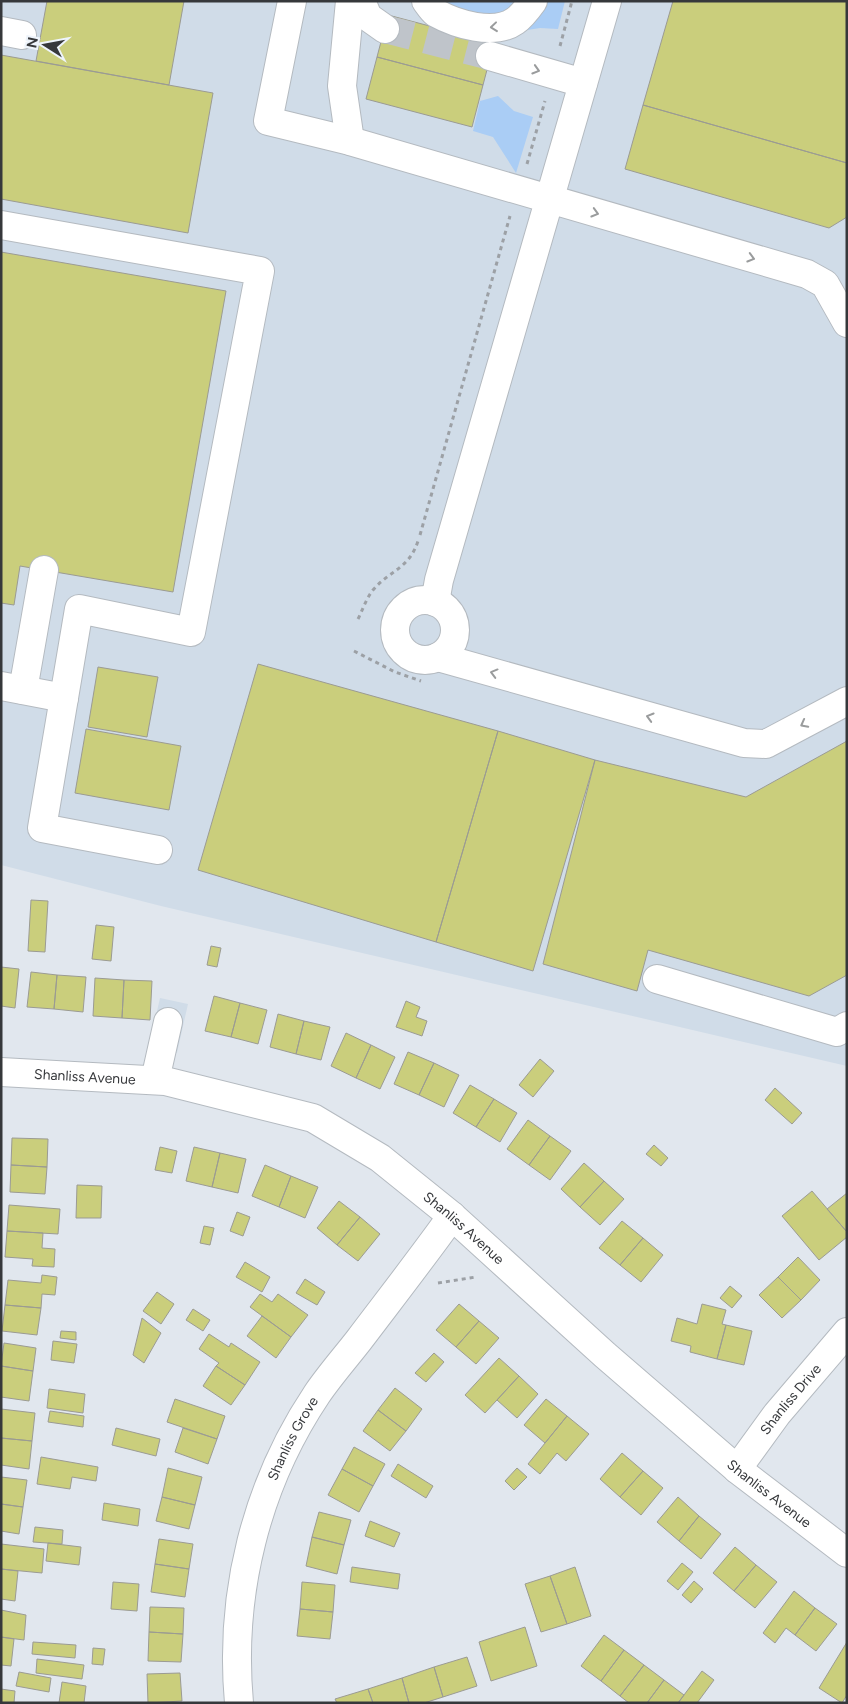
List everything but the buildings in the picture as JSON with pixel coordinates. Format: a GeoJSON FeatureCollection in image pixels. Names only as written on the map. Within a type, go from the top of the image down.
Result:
{"type":"FeatureCollection","features":[{"type":"Feature","properties":{"kind":"street"},"geometry":{"type":"LineString","coordinates":[[292,1],[268,121],[350,141],[807,274],[825,284],[847,323]]}},
{"type":"Feature","properties":{"kind":"street"},"geometry":{"type":"LineString","coordinates":[[350,1],[342,86],[350,141]]}},
{"type":"Feature","properties":{"kind":"street"},"geometry":{"type":"LineString","coordinates":[[361,1],[368,17],[384,29]]}},
{"type":"Feature","properties":{"kind":"street"},"geometry":{"type":"LineString","coordinates":[[426,1],[435,12],[458,22],[482,28],[498,28],[514,22],[533,1]]}},
{"type":"Feature","properties":{"kind":"street"},"geometry":{"type":"LineString","coordinates":[[435,602],[439,580],[607,1]]}},
{"type":"Feature","properties":{"kind":"street"},"geometry":{"type":"LineString","coordinates":[[490,56],[583,83]]}},
{"type":"Feature","properties":{"kind":"street"},"geometry":{"type":"LineString","coordinates":[[1,225],[260,271],[191,632],[79,609],[42,828],[158,850]]}},
{"type":"Feature","properties":{"kind":"street"},"geometry":{"type":"LineString","coordinates":[[44,570],[12,688],[64,698]]}},
{"type":"Feature","properties":{"kind":"street"},"geometry":{"type":"LineString","coordinates":[[415,602],[435,602],[444,606],[454,623],[452,643],[438,657],[429,660],[411,656],[398,643],[395,633],[399,614],[406,606],[415,602]]}},
{"type":"Feature","properties":{"kind":"street"},"geometry":{"type":"LineString","coordinates":[[438,657],[744,743],[766,744],[847,701]]}},
{"type":"Feature","properties":{"kind":"street"},"geometry":{"type":"LineString","coordinates":[[657,979],[836,1032],[847,1026]]}},
{"type":"Feature","properties":{"kind":"street"},"geometry":{"type":"LineString","coordinates":[[155,1080],[168,1022]]}},
{"type":"Feature","properties":{"kind":"street","name":"Shanliss Avenue"},"geometry":{"type":"LineString","coordinates":[[1,1072],[155,1080],[220,1093],[313,1118],[380,1158],[452,1216],[606,1355],[737,1469],[847,1553]]}},
{"type":"Feature","properties":{"kind":"street","name":"Shanliss Grove"},"geometry":{"type":"LineString","coordinates":[[239,1703],[236,1664],[240,1597],[257,1515],[290,1440],[318,1394],[452,1216]]}},
{"type":"Feature","properties":{"kind":"street","name":"Shanliss Drive"},"geometry":{"type":"LineString","coordinates":[[737,1469],[777,1414],[847,1332]]}},
{"type":"Feature","properties":{"kind":"path"},"geometry":{"type":"LineString","coordinates":[[358,619],[374,589],[412,558],[510,215]]}},
{"type":"Feature","properties":{"kind":"path"},"geometry":{"type":"LineString","coordinates":[[436,1283],[485,1276]]}},
{"type":"Feature","properties":{"kind":"shaded area"},"geometry":{"type":"Polygon","coordinates":[[[1,1],[847,1],[847,1066],[161,906],[1,865],[1,1]]]}},
{"type":"Feature","properties":{"kind":"shaded area"},"geometry":{"type":"Polygon","coordinates":[[[438,1],[522,1],[493,20],[438,1]]]}},
{"type":"Feature","properties":{"kind":"shaded area"},"geometry":{"type":"Polygon","coordinates":[[[545,1],[565,1],[558,29],[540,28],[521,31],[545,1]]]}},
{"type":"Feature","properties":{"kind":"shaded area"},"geometry":{"type":"Polygon","coordinates":[[[498,96],[514,111],[533,117],[516,173],[493,137],[473,131],[480,101],[498,96]]]}},
{"type":"Feature","properties":{"kind":"shaded area"},"geometry":{"type":"Polygon","coordinates":[[[160,998],[188,1004],[177,1053],[149,1046],[160,998]]]}},
{"type":"Feature","properties":{"kind":"tunnel"},"geometry":{"type":"LineString","coordinates":[[385,29],[490,56]]}}]}
